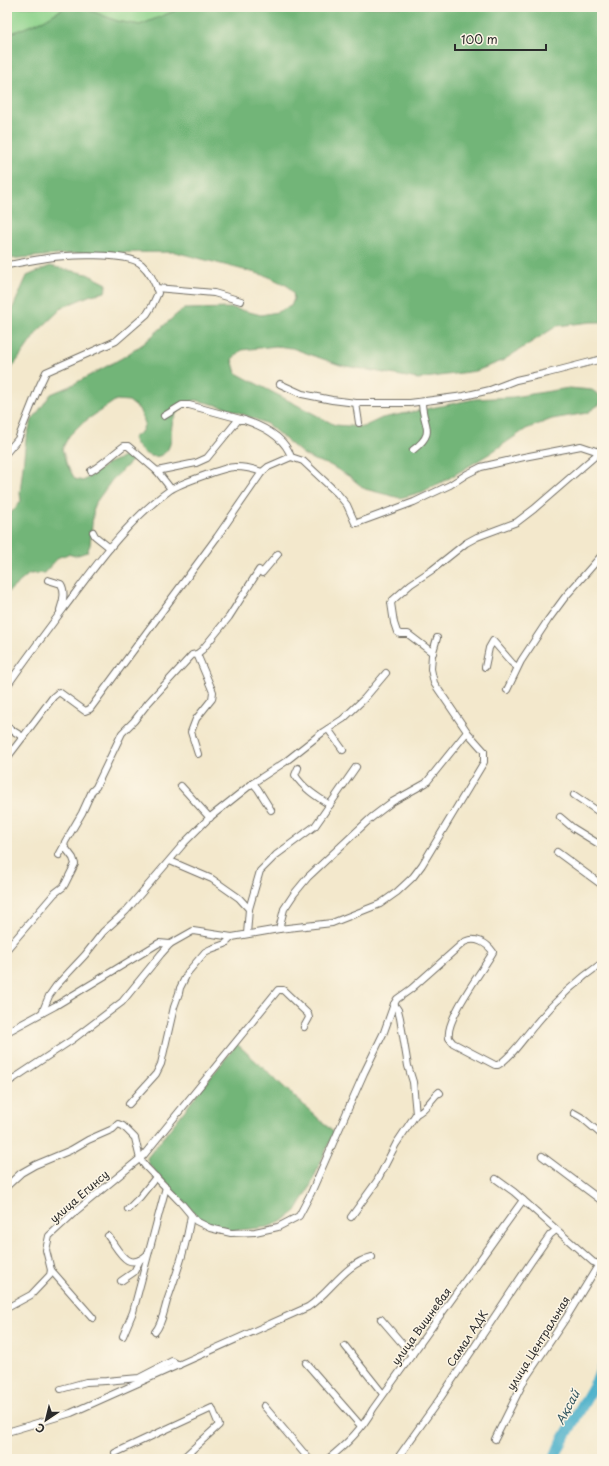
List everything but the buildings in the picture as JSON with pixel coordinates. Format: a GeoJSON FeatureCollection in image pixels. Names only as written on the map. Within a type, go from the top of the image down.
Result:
{"type":"FeatureCollection","features":[{"type":"Feature","properties":{"kind":"street"},"geometry":{"type":"LineString","coordinates":[[7,266],[48,258],[100,256],[123,257],[141,264],[149,273],[158,293],[147,314],[116,341],[46,372],[18,439],[7,452]]}},
{"type":"Feature","properties":{"kind":"street"},"geometry":{"type":"LineString","coordinates":[[156,288],[214,293],[241,301]]}},
{"type":"Feature","properties":{"kind":"street"},"geometry":{"type":"LineString","coordinates":[[280,384],[311,396],[356,403],[378,404],[422,402],[464,396],[490,390],[516,380],[602,359]]}},
{"type":"Feature","properties":{"kind":"street"},"geometry":{"type":"LineString","coordinates":[[413,450],[424,441],[427,436],[422,402]]}},
{"type":"Feature","properties":{"kind":"street"},"geometry":{"type":"LineString","coordinates":[[356,403],[359,422]]}},
{"type":"Feature","properties":{"kind":"street"},"geometry":{"type":"LineString","coordinates":[[164,416],[182,405],[189,405],[239,419],[272,433],[290,452],[291,457]]}},
{"type":"Feature","properties":{"kind":"street"},"geometry":{"type":"LineString","coordinates":[[157,471],[196,463],[207,458],[239,419]]}},
{"type":"Feature","properties":{"kind":"street"},"geometry":{"type":"LineString","coordinates":[[91,471],[98,468],[102,462],[124,446],[128,446],[157,471],[171,489]]}},
{"type":"Feature","properties":{"kind":"street"},"geometry":{"type":"LineString","coordinates":[[7,758],[53,697],[59,692],[85,711],[90,709],[217,538],[262,472],[268,467],[291,457],[303,461],[337,493],[346,505],[355,523],[357,523],[414,502],[450,485],[481,467],[581,446],[599,452]]}},
{"type":"Feature","properties":{"kind":"street"},"geometry":{"type":"LineString","coordinates":[[433,653],[408,634],[400,634],[398,632],[394,623],[391,603],[393,600],[411,584],[432,570],[466,543],[477,537],[517,522],[599,452],[602,446]]}},
{"type":"Feature","properties":{"kind":"street"},"geometry":{"type":"LineString","coordinates":[[7,686],[110,548],[146,510],[171,489],[219,470],[234,467],[262,472]]}},
{"type":"Feature","properties":{"kind":"street"},"geometry":{"type":"LineString","coordinates":[[93,532],[95,536],[110,548]]}},
{"type":"Feature","properties":{"kind":"street"},"geometry":{"type":"LineString","coordinates":[[59,855],[92,792],[94,791],[122,734],[192,655],[197,654],[202,650],[229,617],[259,570],[262,573],[278,554]]}},
{"type":"Feature","properties":{"kind":"street"},"geometry":{"type":"LineString","coordinates":[[507,690],[517,667],[557,608],[602,555]]}},
{"type":"Feature","properties":{"kind":"street"},"geometry":{"type":"LineString","coordinates":[[48,580],[61,584],[63,587],[60,614]]}},
{"type":"Feature","properties":{"kind":"street"},"geometry":{"type":"LineString","coordinates":[[7,1083],[72,1040],[122,1002],[170,944],[193,931],[232,937],[280,929],[332,923],[380,904],[397,892],[413,877],[422,866],[484,762],[484,751],[466,732],[434,683],[431,668],[437,638]]}},
{"type":"Feature","properties":{"kind":"street"},"geometry":{"type":"LineString","coordinates":[[485,667],[489,648],[493,641],[517,667]]}},
{"type":"Feature","properties":{"kind":"street"},"geometry":{"type":"LineString","coordinates":[[197,654],[213,692],[212,699],[196,719],[191,732],[198,754]]}},
{"type":"Feature","properties":{"kind":"street"},"geometry":{"type":"LineString","coordinates":[[42,1013],[49,996],[56,986],[88,952],[104,932],[126,911],[185,842],[210,818],[253,783],[285,762],[353,710],[386,673]]}},
{"type":"Feature","properties":{"kind":"street"},"geometry":{"type":"LineString","coordinates":[[7,727],[23,737]]}},
{"type":"Feature","properties":{"kind":"street"},"geometry":{"type":"LineString","coordinates":[[328,729],[343,750]]}},
{"type":"Feature","properties":{"kind":"street"},"geometry":{"type":"LineString","coordinates":[[280,929],[284,909],[308,877],[371,818],[392,802],[426,783],[466,732]]}},
{"type":"Feature","properties":{"kind":"street"},"geometry":{"type":"LineString","coordinates":[[247,934],[249,909],[260,872],[276,855],[316,826],[356,767]]}},
{"type":"Feature","properties":{"kind":"street"},"geometry":{"type":"LineString","coordinates":[[298,768],[295,775],[298,780],[317,797],[330,805]]}},
{"type":"Feature","properties":{"kind":"street"},"geometry":{"type":"LineString","coordinates":[[253,783],[271,810]]}},
{"type":"Feature","properties":{"kind":"street"},"geometry":{"type":"LineString","coordinates":[[181,786],[210,818]]}},
{"type":"Feature","properties":{"kind":"street"},"geometry":{"type":"LineString","coordinates":[[574,794],[602,814]]}},
{"type":"Feature","properties":{"kind":"street"},"geometry":{"type":"LineString","coordinates":[[560,817],[573,828],[602,846]]}},
{"type":"Feature","properties":{"kind":"street"},"geometry":{"type":"LineString","coordinates":[[7,949],[55,893],[63,888],[69,878],[75,864],[73,858],[64,846]]}},
{"type":"Feature","properties":{"kind":"street"},"geometry":{"type":"LineString","coordinates":[[557,852],[602,885]]}},
{"type":"Feature","properties":{"kind":"street"},"geometry":{"type":"LineString","coordinates":[[170,861],[212,879],[239,898],[249,909]]}},
{"type":"Feature","properties":{"kind":"street"},"geometry":{"type":"LineString","coordinates":[[129,1104],[156,1074],[161,1064],[174,1007],[183,980],[205,952],[225,944],[232,937]]}},
{"type":"Feature","properties":{"kind":"street"},"geometry":{"type":"LineString","coordinates":[[7,1186],[21,1173],[35,1165],[71,1150],[112,1129],[118,1124],[123,1126],[135,1138],[140,1159],[196,1221],[210,1228],[231,1233],[255,1232],[278,1227],[299,1216],[312,1193],[384,1032],[397,999],[412,989],[464,942],[474,940],[484,943],[493,952],[462,1002],[448,1033],[449,1038],[453,1043],[478,1055],[492,1064],[498,1065],[507,1058],[543,1015],[571,987],[602,963]]}},
{"type":"Feature","properties":{"kind":"street"},"geometry":{"type":"LineString","coordinates":[[7,1032],[42,1013],[159,943],[170,944]]}},
{"type":"Feature","properties":{"kind":"street","name":"улица Егинсу"},"geometry":{"type":"LineString","coordinates":[[51,1270],[46,1250],[49,1236],[76,1211],[140,1159],[278,990],[283,990],[308,1014],[309,1018],[304,1027]]}},
{"type":"Feature","properties":{"kind":"street"},"geometry":{"type":"LineString","coordinates":[[394,1004],[398,1010],[400,1018],[408,1066],[413,1082],[416,1114]]}},
{"type":"Feature","properties":{"kind":"street"},"geometry":{"type":"LineString","coordinates":[[351,1217],[377,1181],[396,1144],[416,1114],[422,1112],[435,1096],[439,1092],[440,1093]]}},
{"type":"Feature","properties":{"kind":"street"},"geometry":{"type":"LineString","coordinates":[[574,1113],[602,1135]]}},
{"type":"Feature","properties":{"kind":"street"},"geometry":{"type":"LineString","coordinates":[[542,1156],[602,1201]]}},
{"type":"Feature","properties":{"kind":"street"},"geometry":{"type":"LineString","coordinates":[[128,1209],[156,1177]]}},
{"type":"Feature","properties":{"kind":"street"},"geometry":{"type":"LineString","coordinates":[[496,1179],[523,1200],[593,1262],[601,1262]]}},
{"type":"Feature","properties":{"kind":"street"},"geometry":{"type":"LineString","coordinates":[[123,1336],[133,1312],[166,1187]]}},
{"type":"Feature","properties":{"kind":"street","name":"улица Вишневая"},"geometry":{"type":"LineString","coordinates":[[328,1459],[348,1443],[361,1426],[523,1200]]}},
{"type":"Feature","properties":{"kind":"street"},"geometry":{"type":"LineString","coordinates":[[155,1332],[163,1315],[178,1269],[191,1215]]}},
{"type":"Feature","properties":{"kind":"street","name":"Самал АДК"},"geometry":{"type":"LineString","coordinates":[[397,1459],[441,1397],[531,1262],[550,1235],[556,1230]]}},
{"type":"Feature","properties":{"kind":"street"},"geometry":{"type":"LineString","coordinates":[[108,1236],[126,1259],[134,1262],[140,1260],[148,1254]]}},
{"type":"Feature","properties":{"kind":"street"},"geometry":{"type":"LineString","coordinates":[[7,1432],[71,1413],[308,1307],[339,1277],[358,1262],[372,1257]]}},
{"type":"Feature","properties":{"kind":"street"},"geometry":{"type":"LineString","coordinates":[[121,1281],[134,1272],[140,1260]]}},
{"type":"Feature","properties":{"kind":"street","name":"улица Центральная"},"geometry":{"type":"LineString","coordinates":[[495,1439],[522,1384],[601,1262]]}},
{"type":"Feature","properties":{"kind":"street"},"geometry":{"type":"LineString","coordinates":[[7,1308],[31,1295],[50,1274],[51,1270],[93,1318]]}},
{"type":"Feature","properties":{"kind":"street"},"geometry":{"type":"LineString","coordinates":[[381,1319],[412,1354]]}},
{"type":"Feature","properties":{"kind":"street"},"geometry":{"type":"LineString","coordinates":[[345,1346],[383,1394]]}},
{"type":"Feature","properties":{"kind":"street"},"geometry":{"type":"LineString","coordinates":[[61,1389],[86,1382],[106,1382],[139,1378],[172,1361],[179,1365]]}},
{"type":"Feature","properties":{"kind":"street"},"geometry":{"type":"LineString","coordinates":[[306,1363],[361,1426]]}},
{"type":"Feature","properties":{"kind":"street"},"geometry":{"type":"LineString","coordinates":[[264,1406],[309,1459]]}},
{"type":"Feature","properties":{"kind":"street"},"geometry":{"type":"LineString","coordinates":[[114,1453],[212,1408],[219,1425],[182,1459]]}},
{"type":"Feature","properties":{"kind":"green space"},"geometry":{"type":"Polygon","coordinates":[[[7,7],[179,7],[177,10],[140,25],[117,21],[84,8],[64,8],[44,20],[7,35],[7,7]]]}},
{"type":"Feature","properties":{"kind":"green space"},"geometry":{"type":"Polygon","coordinates":[[[179,7],[602,7],[602,322],[557,326],[502,361],[476,371],[418,379],[340,365],[292,348],[276,346],[242,350],[232,359],[236,373],[335,425],[363,427],[382,418],[475,399],[513,397],[569,388],[592,390],[602,397],[600,404],[587,413],[552,419],[526,429],[446,480],[422,492],[400,498],[365,489],[350,477],[330,465],[314,460],[303,454],[267,424],[225,407],[195,400],[180,409],[174,417],[171,441],[168,449],[164,454],[153,457],[143,452],[135,443],[133,438],[142,431],[145,423],[139,409],[129,401],[116,400],[81,424],[69,436],[62,449],[67,465],[75,479],[83,481],[109,463],[129,455],[133,460],[112,480],[94,505],[90,545],[87,552],[75,556],[68,554],[59,557],[44,573],[29,574],[7,593],[7,516],[21,501],[20,493],[26,439],[32,420],[51,394],[70,386],[122,358],[143,344],[184,309],[233,308],[261,315],[277,312],[291,306],[294,299],[293,293],[288,286],[267,276],[175,252],[81,253],[7,259],[7,35],[44,20],[64,8],[84,8],[117,21],[140,25],[177,10],[179,7]]]}},
{"type":"Feature","properties":{"kind":"green space"},"geometry":{"type":"Polygon","coordinates":[[[50,266],[87,274],[107,284],[105,292],[91,295],[63,307],[38,331],[7,375],[7,321],[27,276],[50,266]]]}},
{"type":"Feature","properties":{"kind":"green space"},"geometry":{"type":"Polygon","coordinates":[[[237,1044],[331,1130],[333,1134],[308,1191],[296,1211],[283,1221],[268,1227],[230,1231],[201,1220],[149,1165],[147,1158],[237,1044]]]}},
{"type":"Feature","properties":{"kind":"waterway","name":"Ақсай"},"geometry":{"type":"LineString","coordinates":[[554,1459],[559,1447],[597,1380],[602,1367]]}}]}
